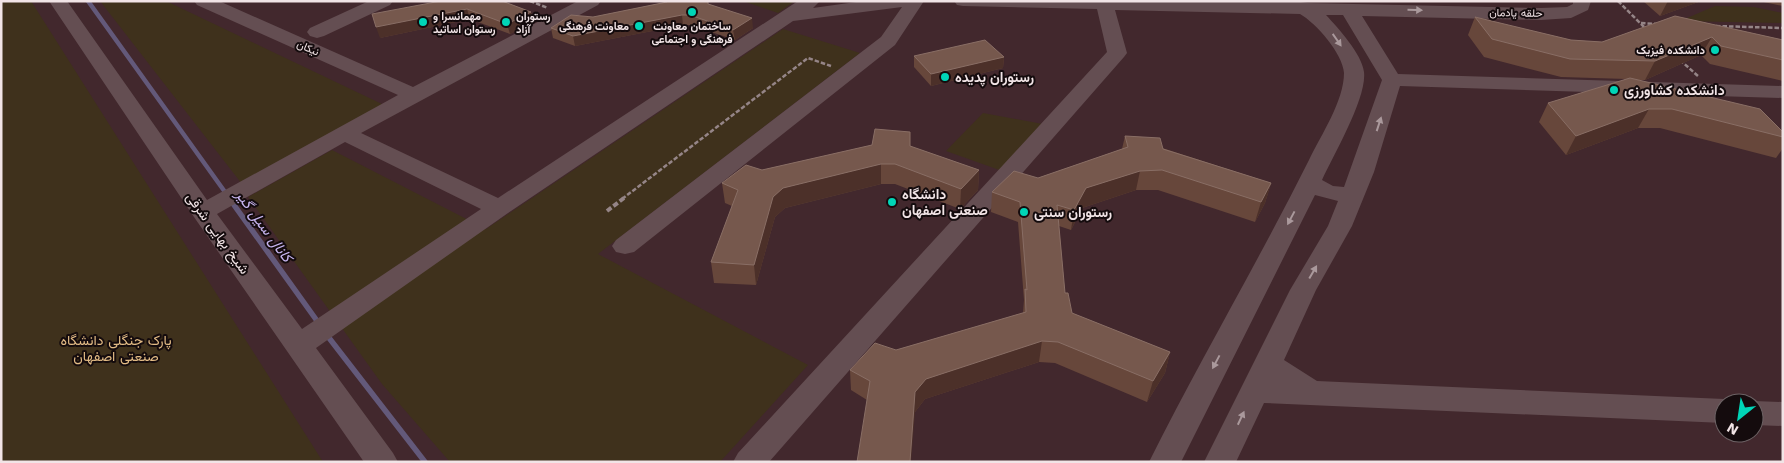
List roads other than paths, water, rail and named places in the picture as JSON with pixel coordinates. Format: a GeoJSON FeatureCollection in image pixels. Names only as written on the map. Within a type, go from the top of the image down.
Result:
{"type":"FeatureCollection","features":[{"type":"Feature","properties":{"kind":"lane","name":"شیخ بهایی شرقی"},"geometry":{"type":"LineString","coordinates":[[58,1],[202,212],[300,345],[382,462]]}},
{"type":"Feature","properties":{"kind":"lane","name":"نیکان"},"geometry":{"type":"LineString","coordinates":[[203,1],[414,95]]}},
{"type":"Feature","properties":{"kind":"lane"},"geometry":{"type":"LineString","coordinates":[[317,32],[384,1]]}},
{"type":"Feature","properties":{"kind":"lane"},"geometry":{"type":"LineString","coordinates":[[202,212],[414,95],[592,1]]}},
{"type":"Feature","properties":{"kind":"lane"},"geometry":{"type":"LineString","coordinates":[[300,345],[499,208],[811,1]]}},
{"type":"Feature","properties":{"kind":"lane"},"geometry":{"type":"LineString","coordinates":[[786,16],[908,1]]}},
{"type":"Feature","properties":{"kind":"lane"},"geometry":{"type":"LineString","coordinates":[[625,246],[888,41],[916,1]]}},
{"type":"Feature","properties":{"kind":"lane","name":"حلقه یادمان"},"geometry":{"type":"LineString","coordinates":[[963,1],[1301,7],[1541,14],[1571,12],[1582,6],[1582,1]]}},
{"type":"Feature","properties":{"kind":"lane"},"geometry":{"type":"LineString","coordinates":[[749,462],[1116,53],[1105,4]]}},
{"type":"Feature","properties":{"kind":"lane"},"geometry":{"type":"LineString","coordinates":[[1165,462],[1310,181],[1353,91],[1354,71],[1346,54],[1334,35],[1317,16],[1301,7]]}},
{"type":"Feature","properties":{"kind":"lane"},"geometry":{"type":"LineString","coordinates":[[1220,462],[1303,290],[1340,226],[1374,140],[1392,80],[1352,16],[1358,9]]}},
{"type":"Feature","properties":{"kind":"lane"},"geometry":{"type":"LineString","coordinates":[[1392,80],[1783,92]]}},
{"type":"Feature","properties":{"kind":"lane"},"geometry":{"type":"LineString","coordinates":[[345,134],[499,208]]}},
{"type":"Feature","properties":{"kind":"lane"},"geometry":{"type":"LineString","coordinates":[[1310,181],[1319,190],[1337,195],[1353,194]]}},
{"type":"Feature","properties":{"kind":"lane"},"geometry":{"type":"LineString","coordinates":[[1267,364],[1311,392]]}},
{"type":"Feature","properties":{"kind":"lane"},"geometry":{"type":"LineString","coordinates":[[1253,391],[1714,411]]}},
{"type":"Feature","properties":{"kind":"lane"},"geometry":{"type":"LineString","coordinates":[[1764,413],[1783,414]]}},
{"type":"Feature","properties":{"kind":"waterway","name":"کانال سیل گیر"},"geometry":{"type":"LineString","coordinates":[[88,1],[230,199]]}},
{"type":"Feature","properties":{"kind":"waterway","name":"کانال سیل گیر"},"geometry":{"type":"LineString","coordinates":[[229,198],[320,325]]}},
{"type":"Feature","properties":{"kind":"waterway","name":"کانال سیل گیر"},"geometry":{"type":"LineString","coordinates":[[326,334],[425,462]]}},
{"type":"Feature","properties":{"kind":"place","name":"ساختمان معاونت فرهنگی و اجتماعی"},"geometry":{"type":"Point","coordinates":[692,12]}},
{"type":"Feature","properties":{"kind":"place","name":"مهمانسرا و رستوان اساتید"},"geometry":{"type":"Point","coordinates":[423,22]}},
{"type":"Feature","properties":{"kind":"place","name":"رستوران آزاد"},"geometry":{"type":"Point","coordinates":[506,22]}},
{"type":"Feature","properties":{"kind":"place","name":"معاونت فرهنگی"},"geometry":{"type":"Point","coordinates":[639,26]}},
{"type":"Feature","properties":{"kind":"place","name":"دانشکده فیزیک"},"geometry":{"type":"Point","coordinates":[1715,50]}},
{"type":"Feature","properties":{"kind":"place","name":"رستوران پدیده"},"geometry":{"type":"Point","coordinates":[945,77]}},
{"type":"Feature","properties":{"kind":"place","name":"دانشکده کشاورزی"},"geometry":{"type":"Point","coordinates":[1614,90]}},
{"type":"Feature","properties":{"kind":"place","name":"دانشگاه صنعتی اصفهان"},"geometry":{"type":"Point","coordinates":[892,202]}},
{"type":"Feature","properties":{"kind":"place","name":"رستوران سنتی"},"geometry":{"type":"Point","coordinates":[1024,212]}},
{"type":"Feature","properties":{"kind":"park label","name":"پارک جنگلی دانشگاه صنعتی اصفهان"},"geometry":{"type":"Point","coordinates":[116,348]}}]}
